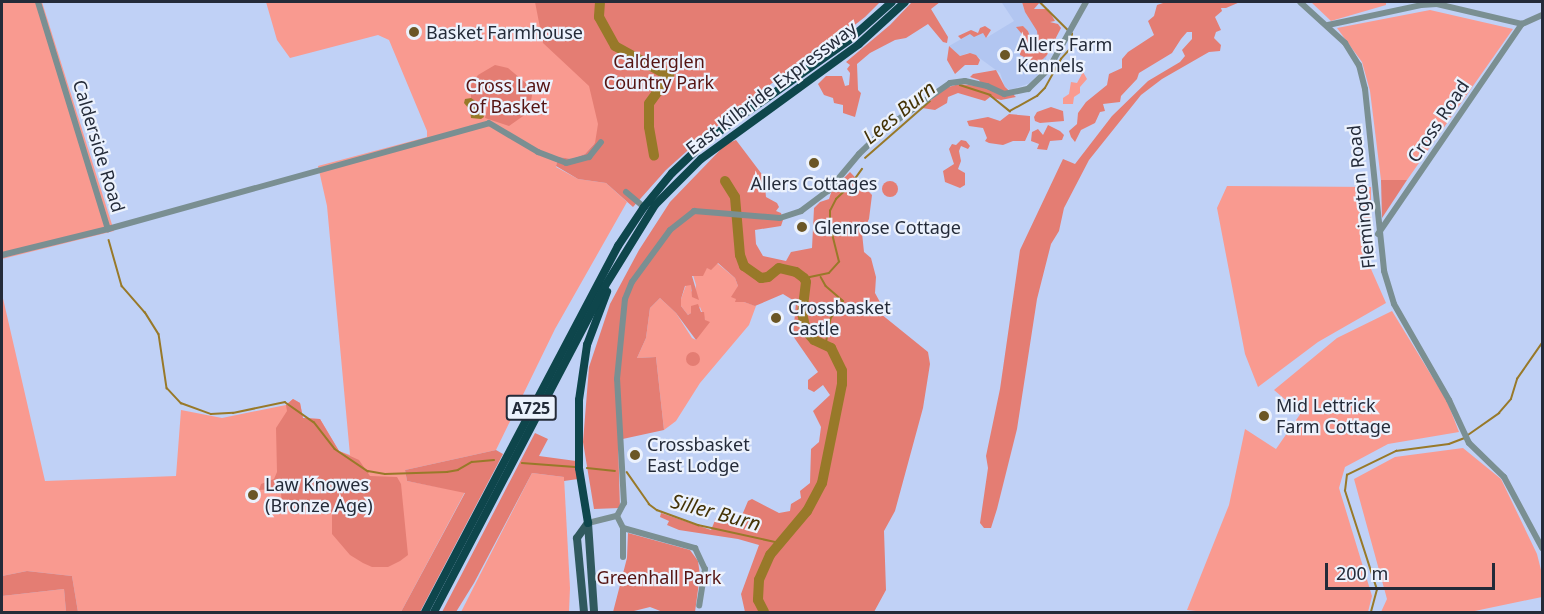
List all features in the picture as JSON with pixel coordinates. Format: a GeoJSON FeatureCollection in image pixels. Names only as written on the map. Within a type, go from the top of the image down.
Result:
{"type":"FeatureCollection","features":[{"type":"Feature","properties":{"kind":"highway","name":"East Kilbride Expressway"},"geometry":{"type":"LineString","coordinates":[[424,612],[618,246],[644,207],[672,173],[706,141],[849,40],[892,2]]}},
{"type":"Feature","properties":{"kind":"highway","name":"East Kilbride Expressway"},"geometry":{"type":"LineString","coordinates":[[434,612],[618,263],[656,205],[701,159],[859,44],[905,2]]}},
{"type":"Feature","properties":{"kind":"highway"},"geometry":{"type":"LineString","coordinates":[[588,523],[579,468],[581,373],[588,345],[618,263]]}},
{"type":"Feature","properties":{"kind":"main road"},"geometry":{"type":"LineString","coordinates":[[584,612],[577,538],[588,523]]}},
{"type":"Feature","properties":{"kind":"main road"},"geometry":{"type":"LineString","coordinates":[[588,523],[594,612]]}},
{"type":"Feature","properties":{"kind":"street","name":"Calderside Road"},"geometry":{"type":"LineString","coordinates":[[2,255],[108,229],[38,2]]}},
{"type":"Feature","properties":{"kind":"street"},"geometry":{"type":"LineString","coordinates":[[623,557],[623,528],[618,516],[624,502],[617,379],[625,299],[632,282],[670,230],[694,211],[780,218],[795,214],[821,197],[886,128],[943,87],[957,81],[987,86],[1004,94],[1023,91],[1042,79],[1086,2]]}},
{"type":"Feature","properties":{"kind":"street","name":"Flemington Road"},"geometry":{"type":"LineString","coordinates":[[1300,2],[1345,43],[1359,65],[1365,89],[1378,234],[1384,271],[1394,304],[1449,400],[1468,443],[1504,477],[1542,548]]}},
{"type":"Feature","properties":{"kind":"street"},"geometry":{"type":"LineString","coordinates":[[1329,26],[1421,5],[1437,4],[1522,24],[1542,15]]}},
{"type":"Feature","properties":{"kind":"street","name":"Cross Road"},"geometry":{"type":"LineString","coordinates":[[1378,234],[1522,24]]}},
{"type":"Feature","properties":{"kind":"street"},"geometry":{"type":"LineString","coordinates":[[108,229],[489,123],[538,152],[566,163],[589,157],[602,142]]}},
{"type":"Feature","properties":{"kind":"street"},"geometry":{"type":"LineString","coordinates":[[626,192],[644,207]]}},
{"type":"Feature","properties":{"kind":"street"},"geometry":{"type":"LineString","coordinates":[[588,523],[618,516]]}},
{"type":"Feature","properties":{"kind":"street"},"geometry":{"type":"LineString","coordinates":[[623,528],[695,548],[705,569],[699,606]]}},
{"type":"Feature","properties":{"kind":"shaded area"},"geometry":{"type":"Polygon","coordinates":[[[1022,2],[1025,12],[1038,31],[1038,40],[1034,48],[1028,31],[1023,26],[1017,27],[1027,39],[1020,50],[1025,59],[1038,64],[1047,55],[1043,69],[1030,83],[1010,90],[1005,87],[1000,73],[978,57],[968,53],[960,56],[949,46],[970,34],[983,33],[986,38],[1014,21],[1002,3],[1022,2]]]}},
{"type":"Feature","properties":{"kind":"shaded area"},"geometry":{"type":"Polygon","coordinates":[[[471,98],[480,104],[484,117],[481,119],[471,118],[470,110],[464,103],[465,99],[471,98]]]}},
{"type":"Feature","properties":{"kind":"green space"},"geometry":{"type":"Polygon","coordinates":[[[2,2],[42,2],[114,231],[2,259],[2,2]]]}},
{"type":"Feature","properties":{"kind":"green space"},"geometry":{"type":"Polygon","coordinates":[[[266,2],[879,2],[861,19],[688,140],[594,144],[585,154],[572,159],[559,157],[556,167],[578,179],[606,183],[627,202],[555,329],[496,450],[405,470],[407,481],[465,492],[401,612],[78,612],[72,576],[27,571],[2,576],[2,294],[45,481],[176,476],[181,410],[222,418],[286,405],[293,399],[300,403],[303,418],[320,419],[339,451],[350,455],[327,206],[318,166],[427,137],[427,131],[389,40],[378,35],[290,58],[277,40],[266,2]]]}},
{"type":"Feature","properties":{"kind":"green space","name":"Calderglen Country Park"},"geometry":{"type":"Polygon","coordinates":[[[535,2],[880,2],[865,17],[825,48],[790,69],[697,142],[666,170],[633,207],[606,183],[578,179],[556,166],[559,157],[572,159],[585,154],[595,143],[598,124],[589,86],[543,43],[535,2]]]}},
{"type":"Feature","properties":{"kind":"green space"},"geometry":{"type":"Polygon","coordinates":[[[912,2],[940,2],[931,9],[948,37],[947,43],[943,42],[928,24],[906,38],[895,40],[870,53],[857,64],[858,90],[861,93],[855,117],[843,113],[843,105],[834,103],[833,98],[824,95],[818,84],[826,76],[842,76],[845,86],[849,85],[850,73],[847,69],[850,65],[846,62],[890,25],[912,2]]]}},
{"type":"Feature","properties":{"kind":"green space"},"geometry":{"type":"Polygon","coordinates":[[[1022,2],[1040,2],[1034,9],[1048,9],[1055,21],[1050,22],[1058,24],[1061,28],[1047,55],[1038,64],[1020,55],[1026,39],[1016,27],[1023,26],[1028,31],[1034,48],[1038,40],[1037,31],[1025,12],[1022,2]]]}},
{"type":"Feature","properties":{"kind":"green space"},"geometry":{"type":"Polygon","coordinates":[[[1166,2],[1240,2],[1221,8],[1222,11],[1215,17],[1221,30],[1216,32],[1214,38],[1221,45],[1220,51],[1209,52],[1162,79],[1141,95],[1089,160],[1064,208],[1059,231],[1051,244],[1037,299],[1017,429],[997,509],[991,528],[984,528],[980,523],[988,468],[986,456],[1000,389],[1020,250],[1063,159],[1075,164],[1112,116],[1148,81],[1180,62],[1185,56],[1182,50],[1192,39],[1192,32],[1187,32],[1172,53],[1139,73],[1137,79],[1121,96],[1120,102],[1103,104],[1105,111],[1100,112],[1095,123],[1081,130],[1075,142],[1071,137],[1069,131],[1077,124],[1078,113],[1086,102],[1107,85],[1109,74],[1122,68],[1122,59],[1128,52],[1154,35],[1148,21],[1154,16],[1157,5],[1166,2]]]}},
{"type":"Feature","properties":{"kind":"green space"},"geometry":{"type":"Polygon","coordinates":[[[1311,2],[1386,2],[1386,5],[1331,21],[1311,2]]]}},
{"type":"Feature","properties":{"kind":"green space"},"geometry":{"type":"Polygon","coordinates":[[[1430,10],[1513,29],[1407,180],[1381,180],[1370,91],[1362,62],[1337,28],[1430,10]]]}},
{"type":"Feature","properties":{"kind":"green space"},"geometry":{"type":"Polygon","coordinates":[[[985,26],[991,30],[986,38],[983,33],[974,37],[970,34],[961,39],[958,36],[971,30],[978,33],[980,28],[985,26]]]}},
{"type":"Feature","properties":{"kind":"green space"},"geometry":{"type":"Polygon","coordinates":[[[949,46],[960,56],[970,53],[976,55],[980,60],[978,65],[965,65],[955,74],[947,60],[949,46]]]}},
{"type":"Feature","properties":{"kind":"green space","name":"Cross Law of Basket"},"geometry":{"type":"Polygon","coordinates":[[[495,65],[508,68],[527,84],[532,95],[526,114],[509,126],[485,118],[488,105],[471,99],[471,85],[478,75],[495,65]]]}},
{"type":"Feature","properties":{"kind":"green space"},"geometry":{"type":"Polygon","coordinates":[[[996,70],[1005,87],[1016,97],[1001,100],[990,97],[985,101],[958,93],[948,97],[947,103],[935,110],[922,108],[945,88],[959,84],[979,86],[981,83],[979,80],[970,77],[973,74],[996,70]]]}},
{"type":"Feature","properties":{"kind":"green space"},"geometry":{"type":"Polygon","coordinates":[[[1083,72],[1087,79],[1080,87],[1080,93],[1074,97],[1073,104],[1063,104],[1063,98],[1069,94],[1071,82],[1077,83],[1083,72]]]}},
{"type":"Feature","properties":{"kind":"green space"},"geometry":{"type":"Polygon","coordinates":[[[1051,107],[1063,111],[1064,121],[1040,123],[1035,121],[1034,117],[1037,112],[1051,107]]]}},
{"type":"Feature","properties":{"kind":"green space"},"geometry":{"type":"Polygon","coordinates":[[[1009,114],[1030,116],[1030,130],[1025,141],[1013,141],[1003,145],[989,143],[985,141],[987,138],[983,128],[969,126],[967,121],[988,117],[1000,121],[1009,114]]]}},
{"type":"Feature","properties":{"kind":"green space"},"geometry":{"type":"Polygon","coordinates":[[[1048,125],[1064,135],[1062,140],[1050,141],[1047,150],[1037,149],[1039,144],[1031,141],[1032,132],[1038,129],[1043,135],[1048,125]]]}},
{"type":"Feature","properties":{"kind":"green space"},"geometry":{"type":"Polygon","coordinates":[[[736,140],[764,177],[766,197],[777,203],[779,207],[776,211],[781,213],[783,220],[781,226],[755,230],[756,244],[763,256],[786,261],[791,252],[812,248],[814,208],[820,202],[829,199],[832,190],[850,172],[872,195],[869,219],[862,233],[864,252],[871,258],[876,277],[875,293],[881,304],[881,314],[928,352],[930,364],[923,408],[895,511],[884,531],[886,590],[874,612],[745,612],[741,594],[759,545],[738,539],[679,530],[667,525],[669,521],[660,517],[661,513],[711,530],[716,518],[740,520],[748,501],[752,499],[779,513],[790,511],[791,504],[801,498],[800,491],[810,483],[811,449],[819,442],[821,427],[813,411],[830,395],[823,385],[814,392],[808,389],[808,380],[818,372],[793,336],[796,302],[783,294],[755,306],[735,302],[736,299],[731,297],[738,286],[735,278],[718,263],[711,270],[707,268],[703,276],[692,276],[699,300],[692,297],[691,285],[685,286],[681,299],[681,306],[688,315],[691,313],[691,306],[698,304],[701,312],[704,312],[705,320],[710,322],[696,340],[676,313],[660,298],[650,308],[646,338],[637,358],[656,357],[664,430],[618,440],[620,508],[594,509],[583,442],[589,367],[610,304],[639,250],[670,202],[726,144],[736,140]]]}},
{"type":"Feature","properties":{"kind":"green space"},"geometry":{"type":"Polygon","coordinates":[[[961,140],[966,141],[970,146],[968,149],[961,146],[959,151],[961,161],[958,169],[965,173],[965,185],[960,188],[945,182],[943,171],[954,164],[949,149],[952,144],[956,145],[961,140]]]}},
{"type":"Feature","properties":{"kind":"green space"},"geometry":{"type":"Polygon","coordinates":[[[1381,180],[1407,180],[1382,218],[1381,180]]]}},
{"type":"Feature","properties":{"kind":"green space"},"geometry":{"type":"Polygon","coordinates":[[[887,181],[893,181],[898,189],[896,195],[887,197],[882,192],[882,186],[887,181]]]}},
{"type":"Feature","properties":{"kind":"green space"},"geometry":{"type":"Polygon","coordinates":[[[1227,186],[1371,187],[1371,269],[1386,303],[1318,342],[1258,387],[1245,354],[1217,208],[1227,186]]]}},
{"type":"Feature","properties":{"kind":"green space"},"geometry":{"type":"Polygon","coordinates":[[[717,263],[735,278],[738,286],[736,302],[756,306],[749,325],[700,383],[676,421],[664,430],[656,357],[637,358],[646,338],[650,308],[660,298],[676,313],[692,338],[696,340],[705,320],[700,307],[688,315],[681,306],[681,299],[686,285],[692,285],[691,291],[695,293],[696,285],[693,275],[717,263]]]}},
{"type":"Feature","properties":{"kind":"green space"},"geometry":{"type":"Polygon","coordinates":[[[1392,311],[1447,401],[1459,432],[1388,444],[1345,467],[1339,488],[1372,596],[1368,612],[1205,612],[1187,610],[1229,505],[1245,429],[1276,449],[1301,413],[1274,390],[1337,338],[1392,311]]]}},
{"type":"Feature","properties":{"kind":"green space"},"geometry":{"type":"Polygon","coordinates":[[[690,352],[696,352],[700,359],[696,366],[690,366],[686,362],[686,356],[690,352]]]}},
{"type":"Feature","properties":{"kind":"green space"},"geometry":{"type":"Polygon","coordinates":[[[293,399],[300,403],[303,418],[320,419],[339,451],[359,460],[370,476],[397,477],[401,484],[408,555],[400,561],[388,567],[372,567],[363,563],[350,555],[332,534],[332,512],[282,505],[281,493],[271,489],[259,490],[261,484],[274,479],[277,472],[276,428],[287,411],[286,405],[293,399]]]}},
{"type":"Feature","properties":{"kind":"green space"},"geometry":{"type":"Polygon","coordinates":[[[535,433],[548,439],[539,456],[576,461],[578,479],[564,481],[564,477],[532,473],[474,583],[456,612],[442,612],[535,433]]]}},
{"type":"Feature","properties":{"kind":"green space"},"geometry":{"type":"Polygon","coordinates":[[[1463,448],[1501,479],[1537,554],[1542,574],[1542,597],[1470,612],[1381,612],[1387,599],[1354,479],[1395,457],[1463,448]]]}},
{"type":"Feature","properties":{"kind":"green space"},"geometry":{"type":"Polygon","coordinates":[[[496,450],[503,454],[420,612],[401,612],[465,493],[407,481],[405,470],[496,450]]]}},
{"type":"Feature","properties":{"kind":"green space"},"geometry":{"type":"Polygon","coordinates":[[[532,473],[564,477],[570,588],[569,612],[461,612],[532,473]]]}},
{"type":"Feature","properties":{"kind":"green space","name":"Greenhall Park"},"geometry":{"type":"Polygon","coordinates":[[[628,533],[690,550],[698,561],[700,575],[695,612],[663,612],[650,607],[630,612],[613,612],[627,558],[628,533]]]}},
{"type":"Feature","properties":{"kind":"green space"},"geometry":{"type":"Polygon","coordinates":[[[27,571],[72,576],[78,612],[66,612],[64,589],[2,596],[2,576],[27,571]]]}},
{"type":"Feature","properties":{"kind":"green space"},"geometry":{"type":"Polygon","coordinates":[[[64,589],[66,612],[2,612],[2,596],[64,589]]]}},
{"type":"Feature","properties":{"kind":"waterway"},"geometry":{"type":"LineString","coordinates":[[600,2],[599,17],[615,46],[669,76],[649,104],[649,127],[654,156]]}},
{"type":"Feature","properties":{"kind":"waterway","name":"Lees Burn"},"geometry":{"type":"LineString","coordinates":[[1040,2],[1068,30]]}},
{"type":"Feature","properties":{"kind":"waterway","name":"Lees Burn"},"geometry":{"type":"LineString","coordinates":[[960,85],[990,95],[1010,111],[1037,96],[1045,88],[1061,59],[1071,48],[1072,34]]}},
{"type":"Feature","properties":{"kind":"waterway","name":"Lees Burn"},"geometry":{"type":"LineString","coordinates":[[865,158],[930,101]]}},
{"type":"Feature","properties":{"kind":"waterway","name":"Lees Burn"},"geometry":{"type":"LineString","coordinates":[[806,282],[810,277],[829,273],[839,262],[830,226],[830,211],[836,199],[849,187],[862,169]]}},
{"type":"Feature","properties":{"kind":"waterway"},"geometry":{"type":"LineString","coordinates":[[725,181],[735,197],[740,255],[744,266],[761,278],[768,277],[779,268],[796,272],[804,278],[806,282],[802,313],[806,331],[814,340],[831,348],[842,371],[842,384],[822,483],[807,511],[770,555],[759,580],[758,600],[764,612]]}},
{"type":"Feature","properties":{"kind":"waterway","name":"Siller Burn"},"geometry":{"type":"LineString","coordinates":[[109,240],[122,286],[145,312],[159,334],[167,388],[181,403],[211,414],[233,413],[285,402],[314,422],[335,449],[368,471],[385,474],[447,472],[458,470],[472,462],[494,460]]}},
{"type":"Feature","properties":{"kind":"waterway"},"geometry":{"type":"LineString","coordinates":[[821,277],[826,286],[843,301],[831,319],[826,345]]}},
{"type":"Feature","properties":{"kind":"waterway"},"geometry":{"type":"LineString","coordinates":[[1468,435],[1499,413],[1511,399],[1517,379],[1542,343]]}},
{"type":"Feature","properties":{"kind":"waterway"},"geometry":{"type":"LineString","coordinates":[[1371,612],[1377,590],[1345,491],[1347,475],[1396,451],[1449,444],[1465,438]]}},
{"type":"Feature","properties":{"kind":"waterway","name":"Siller Burn"},"geometry":{"type":"LineString","coordinates":[[522,463],[575,467]]}},
{"type":"Feature","properties":{"kind":"waterway","name":"Siller Burn"},"geometry":{"type":"LineString","coordinates":[[587,468],[615,471]]}},
{"type":"Feature","properties":{"kind":"waterway","name":"Siller Burn"},"geometry":{"type":"LineString","coordinates":[[627,472],[649,504],[657,510],[698,525],[780,543]]}},
{"type":"Feature","properties":{"kind":"place","name":"Basket Farmhouse"},"geometry":{"type":"Point","coordinates":[414,32]}},
{"type":"Feature","properties":{"kind":"place","name":"Allers Farm Kennels"},"geometry":{"type":"Point","coordinates":[1005,55]}},
{"type":"Feature","properties":{"kind":"place","name":"Allers Cottages"},"geometry":{"type":"Point","coordinates":[814,163]}},
{"type":"Feature","properties":{"kind":"place","name":"Glenrose Cottage"},"geometry":{"type":"Point","coordinates":[802,227]}},
{"type":"Feature","properties":{"kind":"place","name":"Crossbasket Castle"},"geometry":{"type":"Point","coordinates":[776,318]}},
{"type":"Feature","properties":{"kind":"place","name":"Mid Lettrick Farm Cottage"},"geometry":{"type":"Point","coordinates":[1264,416]}},
{"type":"Feature","properties":{"kind":"place","name":"Crossbasket East Lodge"},"geometry":{"type":"Point","coordinates":[635,455]}},
{"type":"Feature","properties":{"kind":"place","name":"Law Knowes (Bronze Age)"},"geometry":{"type":"Point","coordinates":[253,495]}}]}
